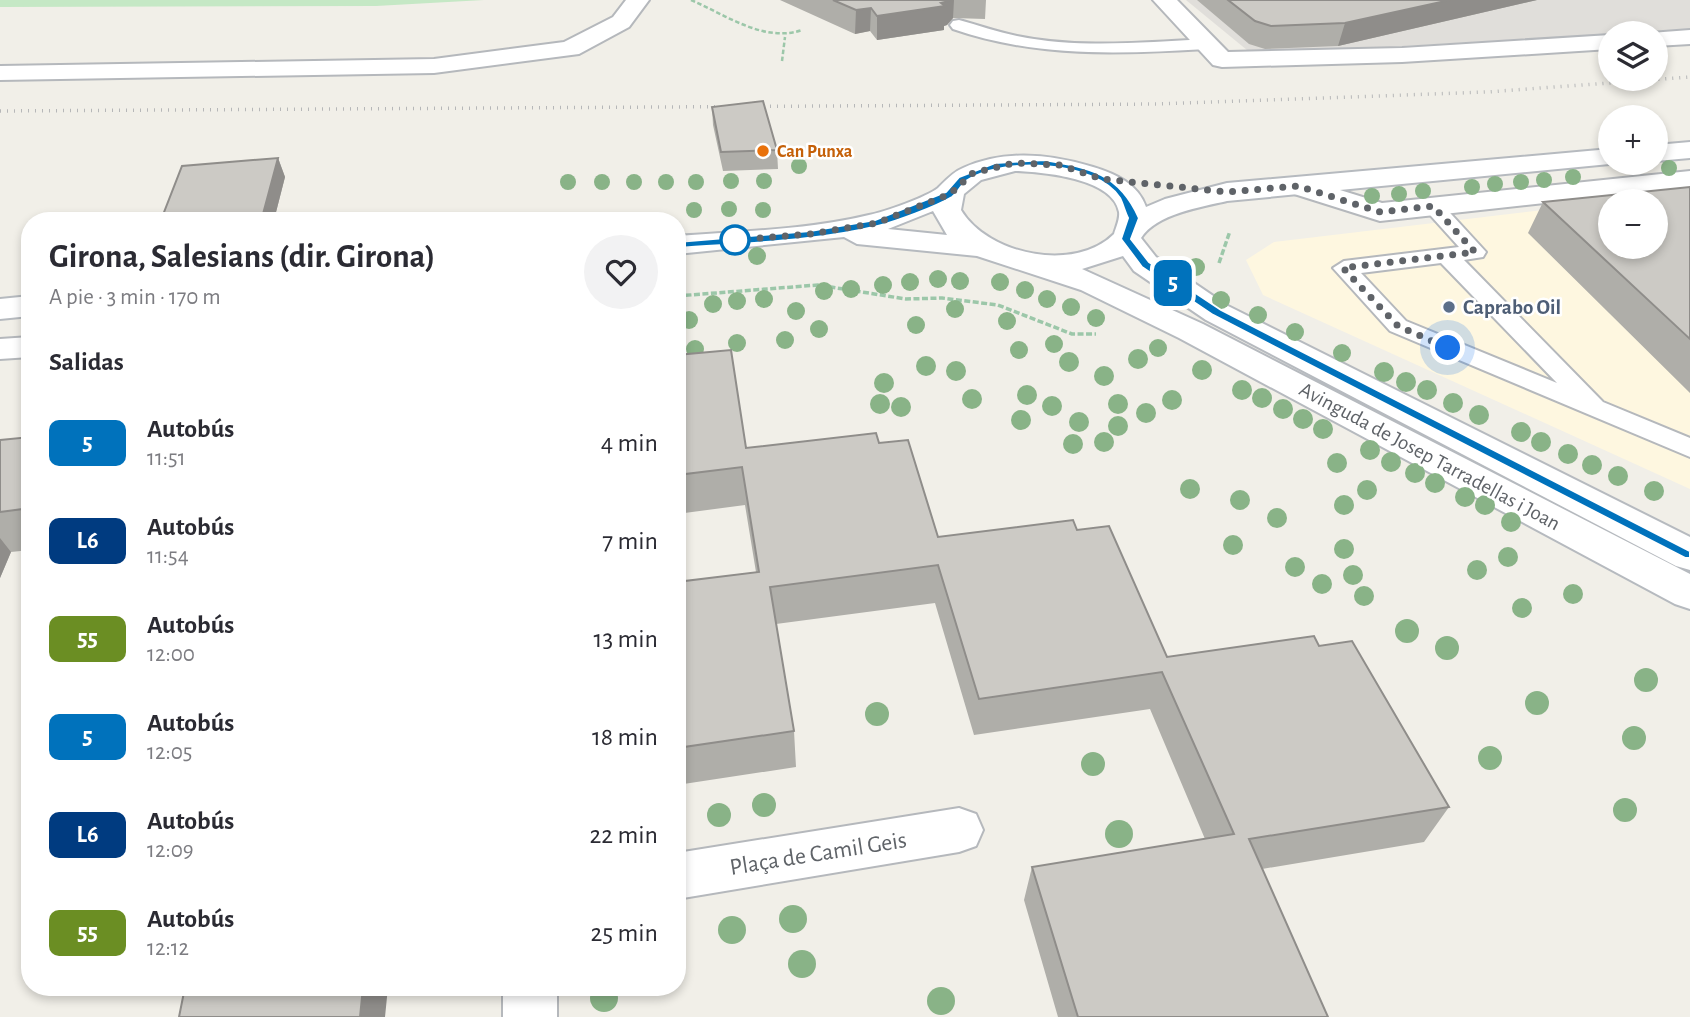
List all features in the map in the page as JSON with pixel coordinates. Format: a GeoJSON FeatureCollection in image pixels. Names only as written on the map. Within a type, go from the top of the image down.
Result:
{"type":"FeatureCollection","features":[{"type":"Feature","properties":{"kind":"street"},"geometry":{"type":"LineString","coordinates":[[0,73],[434,66],[570,49],[621,22],[638,0]]}},
{"type":"Feature","properties":{"kind":"street"},"geometry":{"type":"LineString","coordinates":[[1164,0],[1222,60],[1402,55],[1598,43]]}},
{"type":"Feature","properties":{"kind":"street"},"geometry":{"type":"LineString","coordinates":[[1668,39],[1690,37]]}},
{"type":"Feature","properties":{"kind":"street"},"geometry":{"type":"LineString","coordinates":[[1668,152],[1690,150]]}},
{"type":"Feature","properties":{"kind":"street"},"geometry":{"type":"LineString","coordinates":[[950,194],[946,207],[950,221],[960,235],[978,247],[1005,258],[1036,264],[1080,261],[1099,256],[1129,232],[1175,205],[1227,192],[1598,159]]}},
{"type":"Feature","properties":{"kind":"street"},"geometry":{"type":"LineString","coordinates":[[686,244],[810,234],[877,223],[950,194],[973,173],[1014,163],[1060,165],[1102,179],[1227,192]]}},
{"type":"Feature","properties":{"kind":"street","name":"Avinguda de Josep Tarradellas i Joan"},"geometry":{"type":"LineString","coordinates":[[1102,179],[1118,190],[1129,203],[1129,232],[1145,264],[1217,313],[1690,555]]}},
{"type":"Feature","properties":{"kind":"street"},"geometry":{"type":"LineString","coordinates":[[1298,186],[1380,212],[1690,179]]}},
{"type":"Feature","properties":{"kind":"street"},"geometry":{"type":"LineString","coordinates":[[810,234],[886,236],[978,247]]}},
{"type":"Feature","properties":{"kind":"street","name":"Avinguda de Josep Tarradellas i Joan"},"geometry":{"type":"LineString","coordinates":[[1036,264],[1093,283],[1169,321],[1690,593]]}},
{"type":"Feature","properties":{"kind":"street"},"geometry":{"type":"LineString","coordinates":[[0,309],[21,307]]}},
{"type":"Feature","properties":{"kind":"street"},"geometry":{"type":"LineString","coordinates":[[0,349],[21,348]]}},
{"type":"Feature","properties":{"kind":"street","name":"Plaça de Camil Geis"},"geometry":{"type":"LineString","coordinates":[[686,875],[959,830]]}},
{"type":"Feature","properties":{"kind":"street"},"geometry":{"type":"LineString","coordinates":[[530,996],[530,1017]]}},
{"type":"Feature","properties":{"kind":"lane"},"geometry":{"type":"LineString","coordinates":[[960,25],[994,39],[1106,49],[1207,44]]}},
{"type":"Feature","properties":{"kind":"lane"},"geometry":{"type":"LineString","coordinates":[[1433,206],[1475,252],[1343,268],[1398,326],[1690,448]]}},
{"type":"Feature","properties":{"kind":"lane"},"geometry":{"type":"LineString","coordinates":[[1446,255],[1600,411]]}},
{"type":"Feature","properties":{"kind":"path"},"geometry":{"type":"LineString","coordinates":[[691,0],[770,35],[785,36],[802,30]]}},
{"type":"Feature","properties":{"kind":"path"},"geometry":{"type":"LineString","coordinates":[[782,61],[781,50],[785,36]]}},
{"type":"Feature","properties":{"kind":"path"},"geometry":{"type":"LineString","coordinates":[[1199,300],[1208,296],[1230,230],[1242,229]]}},
{"type":"Feature","properties":{"kind":"path"},"geometry":{"type":"LineString","coordinates":[[686,295],[818,285],[906,299],[942,298],[998,305],[1072,334],[1108,335],[1162,328],[1169,321]]}},
{"type":"Feature","properties":{"kind":"shaded area"},"geometry":{"type":"Polygon","coordinates":[[[1186,0],[1690,0],[1690,29],[1668,30],[1668,21],[1598,21],[1598,34],[1253,55],[1186,0]]]}},
{"type":"Feature","properties":{"kind":"shaded area"},"geometry":{"type":"Polygon","coordinates":[[[1690,193],[1690,489],[1263,295],[1246,260],[1274,242],[1598,203],[1598,259],[1668,259],[1668,198],[1690,193]]]}},
{"type":"Feature","properties":{"kind":"green space"},"geometry":{"type":"Polygon","coordinates":[[[0,0],[484,0],[376,6],[0,7],[0,0]]]}},
{"type":"Feature","properties":{"kind":"building"},"geometry":{"type":"Polygon","coordinates":[[[833,0],[950,0],[941,3],[945,6],[877,16],[871,8],[856,10],[833,0]]]}},
{"type":"Feature","properties":{"kind":"building"},"geometry":{"type":"Polygon","coordinates":[[[1228,0],[1450,0],[1345,23],[1271,26],[1255,21],[1228,0]]]}},
{"type":"Feature","properties":{"kind":"building"},"geometry":{"type":"Polygon","coordinates":[[[763,101],[777,150],[721,152],[712,107],[763,101]]]}},
{"type":"Feature","properties":{"kind":"building"},"geometry":{"type":"Polygon","coordinates":[[[278,158],[264,212],[164,212],[182,166],[278,158]]]}},
{"type":"Feature","properties":{"kind":"building"},"geometry":{"type":"Polygon","coordinates":[[[1690,187],[1690,339],[1604,259],[1668,259],[1668,189],[1690,187]]]}},
{"type":"Feature","properties":{"kind":"building"},"geometry":{"type":"Polygon","coordinates":[[[1598,196],[1598,253],[1543,202],[1598,196]]]}},
{"type":"Feature","properties":{"kind":"building"},"geometry":{"type":"Polygon","coordinates":[[[731,350],[746,448],[876,433],[879,443],[908,440],[938,537],[1073,520],[1077,530],[1109,526],[1167,657],[1314,636],[1319,646],[1352,641],[1449,807],[1249,839],[1328,1017],[1078,1017],[1032,867],[1234,834],[1162,672],[979,699],[938,565],[770,587],[794,731],[686,747],[686,581],[759,572],[742,467],[686,474],[686,354],[731,350]]]}},
{"type":"Feature","properties":{"kind":"building"},"geometry":{"type":"Polygon","coordinates":[[[21,438],[21,509],[0,512],[0,440],[21,438]]]}},
{"type":"Feature","properties":{"kind":"building"},"geometry":{"type":"Polygon","coordinates":[[[183,996],[362,996],[360,1017],[179,1017],[183,996]]]}},
{"type":"Feature","properties":{"kind":"railway"},"geometry":{"type":"LineString","coordinates":[[0,111],[1156,104],[1487,92],[1690,77]]}},
{"type":"Feature","properties":{"kind":"bus line","name":"5"},"geometry":{"type":"LineString","coordinates":[[686,244],[810,234],[877,223],[950,194],[963,179],[998,165],[1044,163],[1089,173],[1118,190],[1129,203],[1133,218],[1126,239],[1145,264],[1217,313],[1690,555]]}},
{"type":"Feature","properties":{"kind":"place","name":"Can Punxa"},"geometry":{"type":"Point","coordinates":[763,151]}},
{"type":"Feature","properties":{"kind":"place","name":"Caprabo Oil"},"geometry":{"type":"Point","coordinates":[1449,307]}},
{"type":"Feature","properties":{"kind":"route"},"geometry":{"type":"LineString","coordinates":[[735,240],[810,234],[877,223],[950,194],[963,179],[985,168],[1029,162],[1060,165],[1102,179],[1227,192],[1298,186],[1380,212],[1433,206],[1475,252],[1343,268],[1398,326],[1448,348]]}}]}
